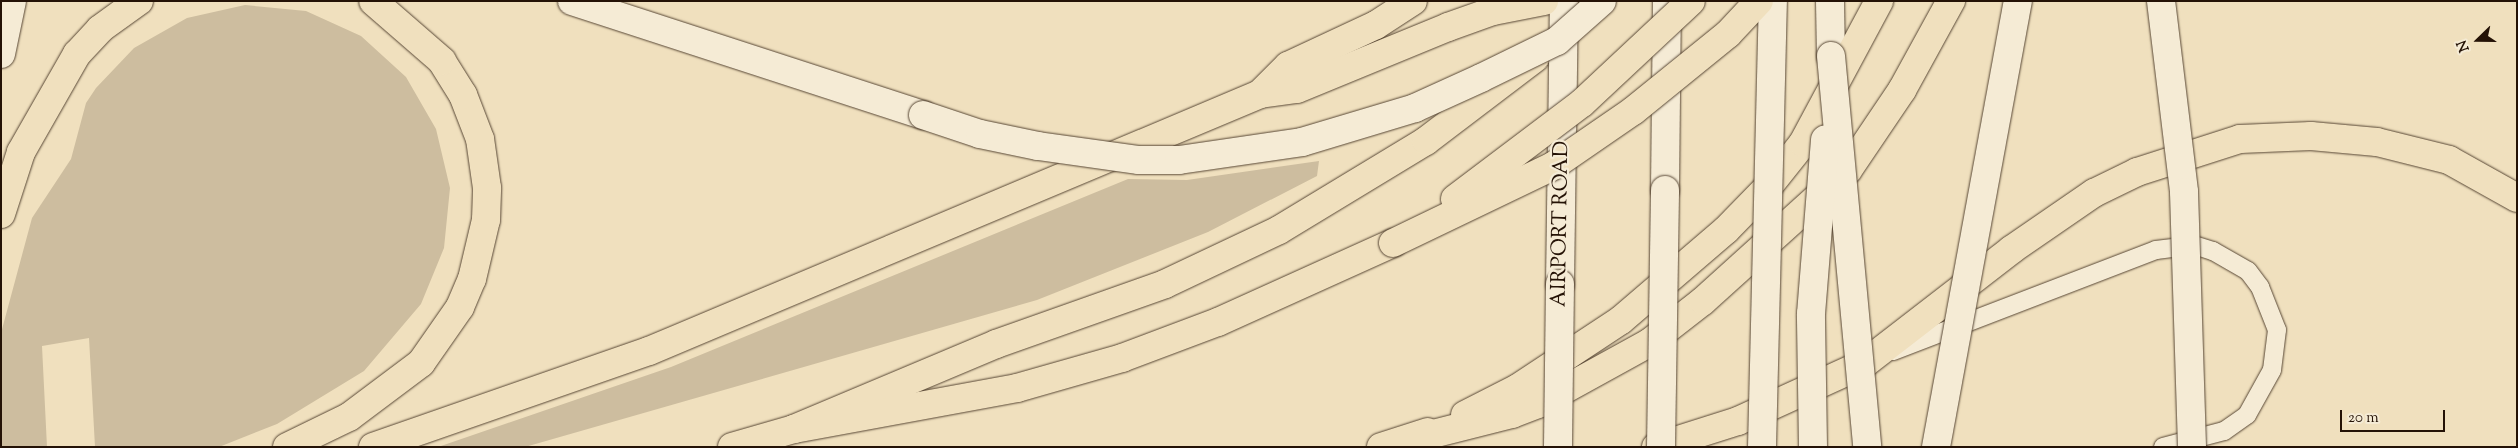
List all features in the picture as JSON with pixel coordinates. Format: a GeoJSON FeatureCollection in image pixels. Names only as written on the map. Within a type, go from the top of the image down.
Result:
{"type":"FeatureCollection","features":[{"type":"Feature","properties":{"kind":"highway"},"geometry":{"type":"LineString","coordinates":[[1,214],[20,152],[78,54],[100,29],[139,1]]}},
{"type":"Feature","properties":{"kind":"highway"},"geometry":{"type":"LineString","coordinates":[[287,447],[349,417],[404,379],[421,363],[460,307],[472,279],[486,220],[488,188],[480,139],[463,94],[442,61],[373,1]]}},
{"type":"Feature","properties":{"kind":"highway"},"geometry":{"type":"LineString","coordinates":[[1260,94],[1288,66],[1376,25],[1413,1]]}},
{"type":"Feature","properties":{"kind":"highway"},"geometry":{"type":"LineString","coordinates":[[373,447],[649,351],[1260,94],[1297,89],[1493,11],[1544,1]]}},
{"type":"Feature","properties":{"kind":"highway"},"geometry":{"type":"LineString","coordinates":[[1393,243],[1582,103],[1691,1]]}},
{"type":"Feature","properties":{"kind":"highway"},"geometry":{"type":"LineString","coordinates":[[732,447],[794,429],[1017,388],[1122,358],[1218,322],[1393,243],[1553,166],[1633,111],[1728,34],[1759,1]]}},
{"type":"Feature","properties":{"kind":"highway"},"geometry":{"type":"LineString","coordinates":[[1413,439],[1518,388],[1621,320],[1686,267],[1768,187],[1803,143],[1879,1]]}},
{"type":"Feature","properties":{"kind":"highway"},"geometry":{"type":"LineString","coordinates":[[1381,447],[1512,414],[1538,404],[1649,344],[1703,301],[1848,170],[1902,90],[1951,1]]}},
{"type":"Feature","properties":{"kind":"highway"},"geometry":{"type":"LineString","coordinates":[[794,429],[996,344],[1165,284],[1279,230],[1426,140],[1557,41]]}},
{"type":"Feature","properties":{"kind":"highway"},"geometry":{"type":"LineString","coordinates":[[1656,447],[1738,421],[1865,363],[2011,250],[2094,193],[2136,172],[2240,139],[2311,136],[2377,142],[2449,160],[2517,198]]}},
{"type":"Feature","properties":{"kind":"street"},"geometry":{"type":"LineString","coordinates":[[1,54],[12,1]]}},
{"type":"Feature","properties":{"kind":"street"},"geometry":{"type":"LineString","coordinates":[[572,1],[980,134],[1069,152],[1179,160],[1302,142],[1354,128],[1415,108],[1557,41],[1602,1]]}},
{"type":"Feature","properties":{"kind":"street","name":"AIRPORT ROAD"},"geometry":{"type":"LineString","coordinates":[[1558,447],[1564,1]]}},
{"type":"Feature","properties":{"kind":"street"},"geometry":{"type":"LineString","coordinates":[[1661,447],[1666,1]]}},
{"type":"Feature","properties":{"kind":"street"},"geometry":{"type":"LineString","coordinates":[[1762,447],[1773,1]]}},
{"type":"Feature","properties":{"kind":"street"},"geometry":{"type":"LineString","coordinates":[[1830,1],[1831,56],[1867,447]]}},
{"type":"Feature","properties":{"kind":"street"},"geometry":{"type":"LineString","coordinates":[[1936,447],[2018,1]]}},
{"type":"Feature","properties":{"kind":"street"},"geometry":{"type":"LineString","coordinates":[[2160,1],[2184,192],[2192,447]]}},
{"type":"Feature","properties":{"kind":"street"},"geometry":{"type":"LineString","coordinates":[[1813,447],[1812,314],[1831,56]]}},
{"type":"Feature","properties":{"kind":"lane"},"geometry":{"type":"LineString","coordinates":[[1865,363],[2123,262],[2175,245],[2194,246],[2248,271],[2272,315],[2278,346],[2261,394],[2246,415],[2224,431],[2163,447]]}},
{"type":"Feature","properties":{"kind":"shaded area"},"geometry":{"type":"Polygon","coordinates":[[[245,5],[306,11],[361,36],[406,77],[436,129],[450,188],[444,248],[421,304],[364,371],[277,424],[219,447],[95,447],[89,338],[42,346],[47,447],[1,447],[1,333],[32,218],[71,159],[86,103],[96,88],[134,48],[187,18],[245,5]]]}},
{"type":"Feature","properties":{"kind":"shaded area"},"geometry":{"type":"Polygon","coordinates":[[[1319,161],[1317,176],[1208,232],[1037,300],[525,447],[438,447],[671,367],[1128,179],[1187,180],[1319,161]]]}}]}
